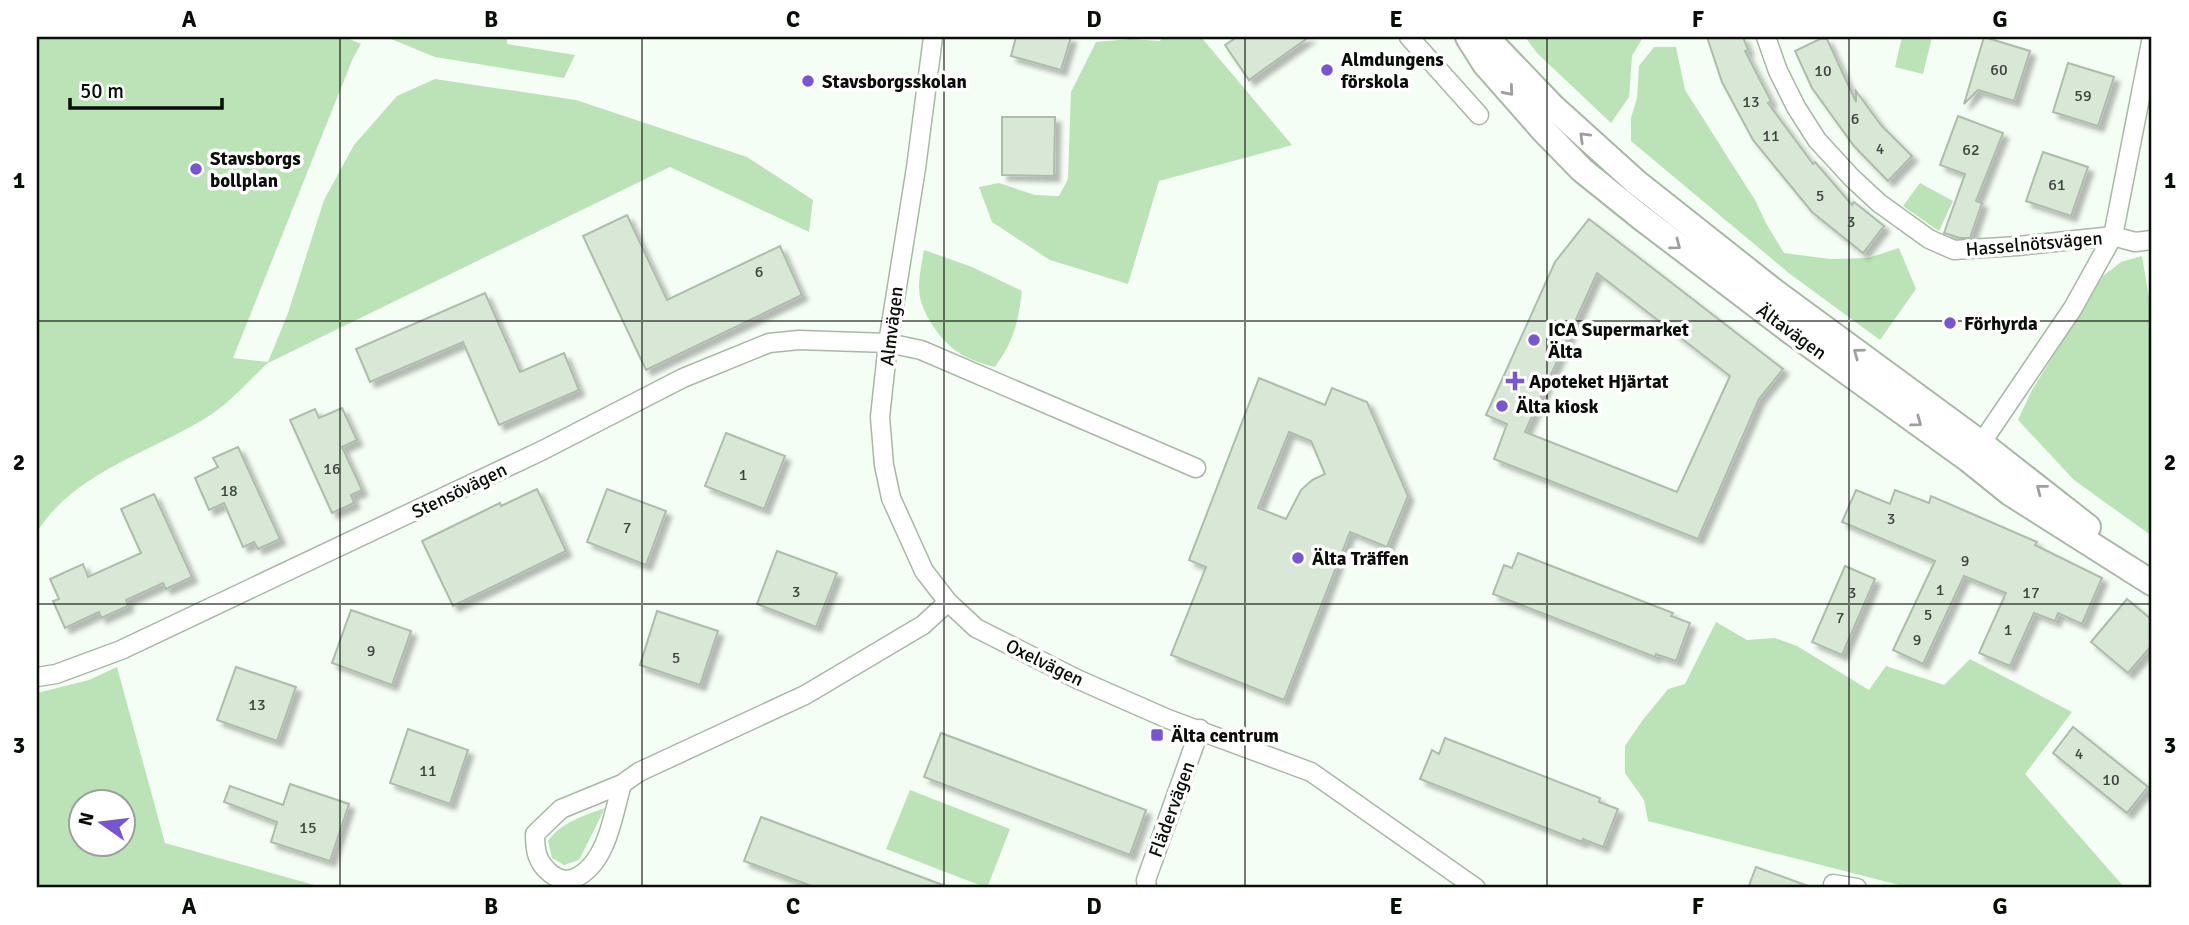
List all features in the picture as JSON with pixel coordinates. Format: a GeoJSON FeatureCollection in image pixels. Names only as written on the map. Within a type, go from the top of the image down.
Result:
{"type":"FeatureCollection","features":[{"type":"Feature","properties":{"kind":"main road","name":"Ältavägen"},"geometry":{"type":"LineString","coordinates":[[1468,37],[1485,64],[1543,130],[1582,170],[1651,226],[1782,324],[1976,452],[2152,577]]}},
{"type":"Feature","properties":{"kind":"main road","name":"Ältavägen"},"geometry":{"type":"LineString","coordinates":[[1486,37],[1553,107],[1636,182],[1976,452],[2010,492],[2152,583]]}},
{"type":"Feature","properties":{"kind":"street","name":"Almvägen"},"geometry":{"type":"LineString","coordinates":[[933,37],[888,343],[880,417],[884,465],[891,498],[924,571],[948,602]]}},
{"type":"Feature","properties":{"kind":"street"},"geometry":{"type":"LineString","coordinates":[[1409,37],[1479,115]]}},
{"type":"Feature","properties":{"kind":"street","name":"Hasselnötsvägen"},"geometry":{"type":"LineString","coordinates":[[1766,37],[1778,71],[1817,140],[1879,203],[1929,239],[1954,250],[2113,236],[2135,242],[2152,240]]}},
{"type":"Feature","properties":{"kind":"street"},"geometry":{"type":"LineString","coordinates":[[1976,452],[2073,308],[2113,236],[2152,37]]}},
{"type":"Feature","properties":{"kind":"street","name":"Stensövägen"},"geometry":{"type":"LineString","coordinates":[[37,677],[56,674],[121,650],[543,450],[683,378],[769,343],[799,340],[888,343],[921,350],[1196,468]]}},
{"type":"Feature","properties":{"kind":"street"},"geometry":{"type":"LineString","coordinates":[[622,784],[604,844],[592,869],[571,881],[557,879],[544,868],[535,853],[535,834],[561,808],[622,784],[639,772],[805,695],[923,625],[948,602]]}},
{"type":"Feature","properties":{"kind":"street","name":"Oxelvägen"},"geometry":{"type":"LineString","coordinates":[[948,602],[976,628],[1077,679],[1168,719],[1311,772],[1476,888]]}},
{"type":"Feature","properties":{"kind":"street","name":"Flädervägen"},"geometry":{"type":"LineString","coordinates":[[1147,888],[1146,880],[1200,729]]}},
{"type":"Feature","properties":{"kind":"street"},"geometry":{"type":"LineString","coordinates":[[1833,884],[1857,888]]}},
{"type":"Feature","properties":{"kind":"green space"},"geometry":{"type":"Polygon","coordinates":[[[37,37],[345,37],[361,44],[353,58],[233,358],[268,362],[288,313],[324,200],[354,145],[397,96],[435,79],[576,100],[747,157],[813,200],[809,232],[670,167],[268,363],[212,414],[94,477],[53,511],[37,532],[37,37]]]}},
{"type":"Feature","properties":{"kind":"green space"},"geometry":{"type":"Polygon","coordinates":[[[386,37],[507,37],[507,44],[575,55],[564,78],[435,57],[386,37]]]}},
{"type":"Feature","properties":{"kind":"green space"},"geometry":{"type":"Polygon","coordinates":[[[1163,37],[1201,37],[1292,145],[1159,181],[1128,284],[1050,260],[992,222],[979,187],[999,183],[1035,195],[1059,196],[1068,179],[1071,92],[1096,42],[1130,39],[1160,41],[1163,37]]]}},
{"type":"Feature","properties":{"kind":"green space"},"geometry":{"type":"Polygon","coordinates":[[[1525,37],[1643,37],[1632,56],[1629,97],[1611,123],[1537,53],[1525,37]]]}},
{"type":"Feature","properties":{"kind":"green space"},"geometry":{"type":"Polygon","coordinates":[[[1902,37],[1932,37],[1923,74],[1895,67],[1902,37]]]}},
{"type":"Feature","properties":{"kind":"green space"},"geometry":{"type":"Polygon","coordinates":[[[1654,47],[1676,47],[1685,90],[1755,200],[1784,253],[1830,259],[1868,258],[1899,248],[1916,289],[1880,340],[1790,274],[1631,141],[1631,118],[1637,98],[1639,66],[1654,47]]]}},
{"type":"Feature","properties":{"kind":"green space"},"geometry":{"type":"Polygon","coordinates":[[[1920,183],[1953,201],[1939,231],[1903,206],[1920,183]]]}},
{"type":"Feature","properties":{"kind":"green space"},"geometry":{"type":"Polygon","coordinates":[[[924,250],[972,267],[1022,291],[1014,331],[1007,349],[995,367],[964,356],[941,337],[928,318],[919,291],[924,250]]]}},
{"type":"Feature","properties":{"kind":"green space"},"geometry":{"type":"Polygon","coordinates":[[[2142,256],[2149,298],[2152,300],[2152,536],[2074,480],[2018,420],[2032,390],[2103,276],[2121,262],[2142,256]]]}},
{"type":"Feature","properties":{"kind":"green space"},"geometry":{"type":"Polygon","coordinates":[[[1716,622],[1747,640],[1775,638],[1797,646],[1869,690],[1886,666],[1944,685],[1970,659],[2072,712],[2025,774],[2125,888],[1911,888],[1648,821],[1644,800],[1625,773],[1625,746],[1668,689],[1685,684],[1716,622]]]}},
{"type":"Feature","properties":{"kind":"green space"},"geometry":{"type":"Polygon","coordinates":[[[117,667],[165,843],[325,888],[37,888],[37,693],[89,680],[117,667]]]}},
{"type":"Feature","properties":{"kind":"green space"},"geometry":{"type":"Polygon","coordinates":[[[910,790],[1010,829],[987,888],[886,849],[910,790]]]}},
{"type":"Feature","properties":{"kind":"green space"},"geometry":{"type":"Polygon","coordinates":[[[605,808],[579,860],[564,865],[552,858],[548,841],[559,829],[605,808]]]}},
{"type":"Feature","properties":{"kind":"building"},"geometry":{"type":"Polygon","coordinates":[[[1016,37],[1071,37],[1061,70],[1011,56],[1016,37]]]}},
{"type":"Feature","properties":{"kind":"building"},"geometry":{"type":"Polygon","coordinates":[[[1237,37],[1309,37],[1249,80],[1225,45],[1237,37]]]}},
{"type":"Feature","properties":{"kind":"building"},"geometry":{"type":"Polygon","coordinates":[[[1707,37],[1743,37],[1748,50],[1745,51],[1771,101],[1768,103],[1813,164],[1815,162],[1852,205],[1854,202],[1884,226],[1863,253],[1812,212],[1753,140],[1722,82],[1707,37]]]}},
{"type":"Feature","properties":{"kind":"building"},"geometry":{"type":"Polygon","coordinates":[[[1984,37],[2030,51],[2014,101],[1978,90],[1964,104],[1984,37]]]}},
{"type":"Feature","properties":{"kind":"building"},"geometry":{"type":"Polygon","coordinates":[[[1820,39],[1827,39],[1856,102],[1856,91],[1881,125],[1912,156],[1888,181],[1854,146],[1812,88],[1795,51],[1820,39]]]}},
{"type":"Feature","properties":{"kind":"building"},"geometry":{"type":"Polygon","coordinates":[[[2068,63],[2114,77],[2098,126],[2053,112],[2068,63]]]}},
{"type":"Feature","properties":{"kind":"building"},"geometry":{"type":"Polygon","coordinates":[[[1958,116],[2003,133],[1976,201],[1982,203],[1970,238],[1944,233],[1965,174],[1940,165],[1958,116]]]}},
{"type":"Feature","properties":{"kind":"building"},"geometry":{"type":"Polygon","coordinates":[[[1002,117],[1055,117],[1054,176],[1002,175],[1002,117]]]}},
{"type":"Feature","properties":{"kind":"building"},"geometry":{"type":"Polygon","coordinates":[[[2043,152],[2088,167],[2071,216],[2026,201],[2043,152]]]}},
{"type":"Feature","properties":{"kind":"building"},"geometry":{"type":"Polygon","coordinates":[[[627,215],[667,300],[780,246],[802,295],[646,370],[583,236],[627,215]]]}},
{"type":"Feature","properties":{"kind":"building"},"geometry":{"type":"Polygon","coordinates":[[[1589,219],[1783,369],[1759,399],[1698,539],[1494,459],[1507,424],[1486,415],[1555,262],[1589,219]],[[1597,273],[1525,432],[1677,492],[1730,376],[1597,273]]]}},
{"type":"Feature","properties":{"kind":"building"},"geometry":{"type":"Polygon","coordinates":[[[485,293],[520,372],[564,353],[579,390],[499,425],[463,342],[370,382],[356,349],[485,293]]]}},
{"type":"Feature","properties":{"kind":"building"},"geometry":{"type":"Polygon","coordinates":[[[1259,378],[1325,405],[1332,388],[1367,402],[1408,496],[1387,547],[1350,532],[1284,700],[1171,655],[1206,567],[1189,560],[1259,378]],[[1289,432],[1258,508],[1286,519],[1301,490],[1312,480],[1325,474],[1311,441],[1289,432]]]}},
{"type":"Feature","properties":{"kind":"building"},"geometry":{"type":"Polygon","coordinates":[[[342,408],[357,440],[342,447],[362,490],[351,495],[354,503],[332,513],[290,420],[315,409],[319,418],[342,408]]]}},
{"type":"Feature","properties":{"kind":"building"},"geometry":{"type":"Polygon","coordinates":[[[726,433],[785,456],[764,509],[705,486],[726,433]]]}},
{"type":"Feature","properties":{"kind":"building"},"geometry":{"type":"Polygon","coordinates":[[[238,447],[280,539],[258,549],[254,542],[243,547],[224,503],[209,510],[195,478],[218,467],[213,458],[238,447]]]}},
{"type":"Feature","properties":{"kind":"building"},"geometry":{"type":"Polygon","coordinates":[[[537,489],[566,551],[453,606],[422,541],[500,503],[501,506],[537,489]]]}},
{"type":"Feature","properties":{"kind":"building"},"geometry":{"type":"Polygon","coordinates":[[[607,489],[666,511],[646,565],[587,542],[607,489]]]}},
{"type":"Feature","properties":{"kind":"building"},"geometry":{"type":"Polygon","coordinates":[[[1856,490],[1890,504],[1895,490],[1929,503],[1931,496],[2037,542],[2035,545],[2102,578],[2082,624],[2058,613],[2055,621],[2034,613],[2010,666],[1979,653],[2006,593],[1964,576],[1923,664],[1893,650],[1935,561],[1842,522],[1856,490]]]}},
{"type":"Feature","properties":{"kind":"building"},"geometry":{"type":"Polygon","coordinates":[[[154,494],[192,577],[166,589],[163,583],[126,600],[128,606],[101,618],[99,612],[65,628],[53,601],[59,599],[50,579],[83,564],[88,577],[141,553],[121,509],[154,494]]]}},
{"type":"Feature","properties":{"kind":"building"},"geometry":{"type":"Polygon","coordinates":[[[777,551],[837,573],[816,627],[757,604],[777,551]]]}},
{"type":"Feature","properties":{"kind":"building"},"geometry":{"type":"Polygon","coordinates":[[[1518,553],[1673,613],[1671,616],[1690,623],[1676,661],[1656,654],[1655,657],[1493,594],[1504,565],[1512,568],[1518,553]]]}},
{"type":"Feature","properties":{"kind":"building"},"geometry":{"type":"Polygon","coordinates":[[[1845,566],[1875,579],[1842,655],[1812,642],[1845,566]]]}},
{"type":"Feature","properties":{"kind":"building"},"geometry":{"type":"Polygon","coordinates":[[[2127,599],[2152,620],[2152,645],[2128,673],[2091,642],[2127,599]]]}},
{"type":"Feature","properties":{"kind":"building"},"geometry":{"type":"Polygon","coordinates":[[[351,610],[411,631],[392,685],[332,663],[351,610]]]}},
{"type":"Feature","properties":{"kind":"building"},"geometry":{"type":"Polygon","coordinates":[[[657,611],[718,631],[700,685],[640,665],[657,611]]]}},
{"type":"Feature","properties":{"kind":"building"},"geometry":{"type":"Polygon","coordinates":[[[236,667],[296,687],[277,741],[217,720],[236,667]]]}},
{"type":"Feature","properties":{"kind":"building"},"geometry":{"type":"Polygon","coordinates":[[[2073,727],[2148,787],[2127,813],[2053,753],[2073,727]]]}},
{"type":"Feature","properties":{"kind":"building"},"geometry":{"type":"Polygon","coordinates":[[[408,729],[468,750],[450,804],[390,783],[408,729]]]}},
{"type":"Feature","properties":{"kind":"building"},"geometry":{"type":"Polygon","coordinates":[[[941,733],[1146,810],[1130,855],[924,777],[941,733]]]}},
{"type":"Feature","properties":{"kind":"building"},"geometry":{"type":"Polygon","coordinates":[[[1445,738],[1600,798],[1599,802],[1618,809],[1603,847],[1583,839],[1582,842],[1420,779],[1432,750],[1439,754],[1445,738]]]}},
{"type":"Feature","properties":{"kind":"building"},"geometry":{"type":"Polygon","coordinates":[[[290,784],[349,804],[330,861],[271,842],[277,822],[224,802],[230,786],[283,805],[290,784]]]}},
{"type":"Feature","properties":{"kind":"building"},"geometry":{"type":"Polygon","coordinates":[[[761,817],[948,887],[817,888],[744,861],[761,817]]]}},
{"type":"Feature","properties":{"kind":"building"},"geometry":{"type":"Polygon","coordinates":[[[1756,867],[1808,886],[1808,888],[1748,888],[1756,867]]]}},
{"type":"Feature","properties":{"kind":"place","name":"Almdungens förskola"},"geometry":{"type":"Point","coordinates":[1327,70]}},
{"type":"Feature","properties":{"kind":"place","name":"Stavsborgsskolan"},"geometry":{"type":"Point","coordinates":[808,81]}},
{"type":"Feature","properties":{"kind":"place","name":"Stavsborgs bollplan"},"geometry":{"type":"Point","coordinates":[196,169]}},
{"type":"Feature","properties":{"kind":"place","name":"Förhyrda"},"geometry":{"type":"Point","coordinates":[1950,323]}},
{"type":"Feature","properties":{"kind":"place","name":"ICA Supermarket Älta"},"geometry":{"type":"Point","coordinates":[1534,340]}},
{"type":"Feature","properties":{"kind":"place","name":"Apoteket Hjärtat"},"geometry":{"type":"Point","coordinates":[1515,381]}},
{"type":"Feature","properties":{"kind":"place","name":"Älta kiosk"},"geometry":{"type":"Point","coordinates":[1502,406]}},
{"type":"Feature","properties":{"kind":"place","name":"Älta Träffen"},"geometry":{"type":"Point","coordinates":[1298,558]}},
{"type":"Feature","properties":{"kind":"place","name":"Älta centrum"},"geometry":{"type":"Point","coordinates":[1157,735]}}]}
